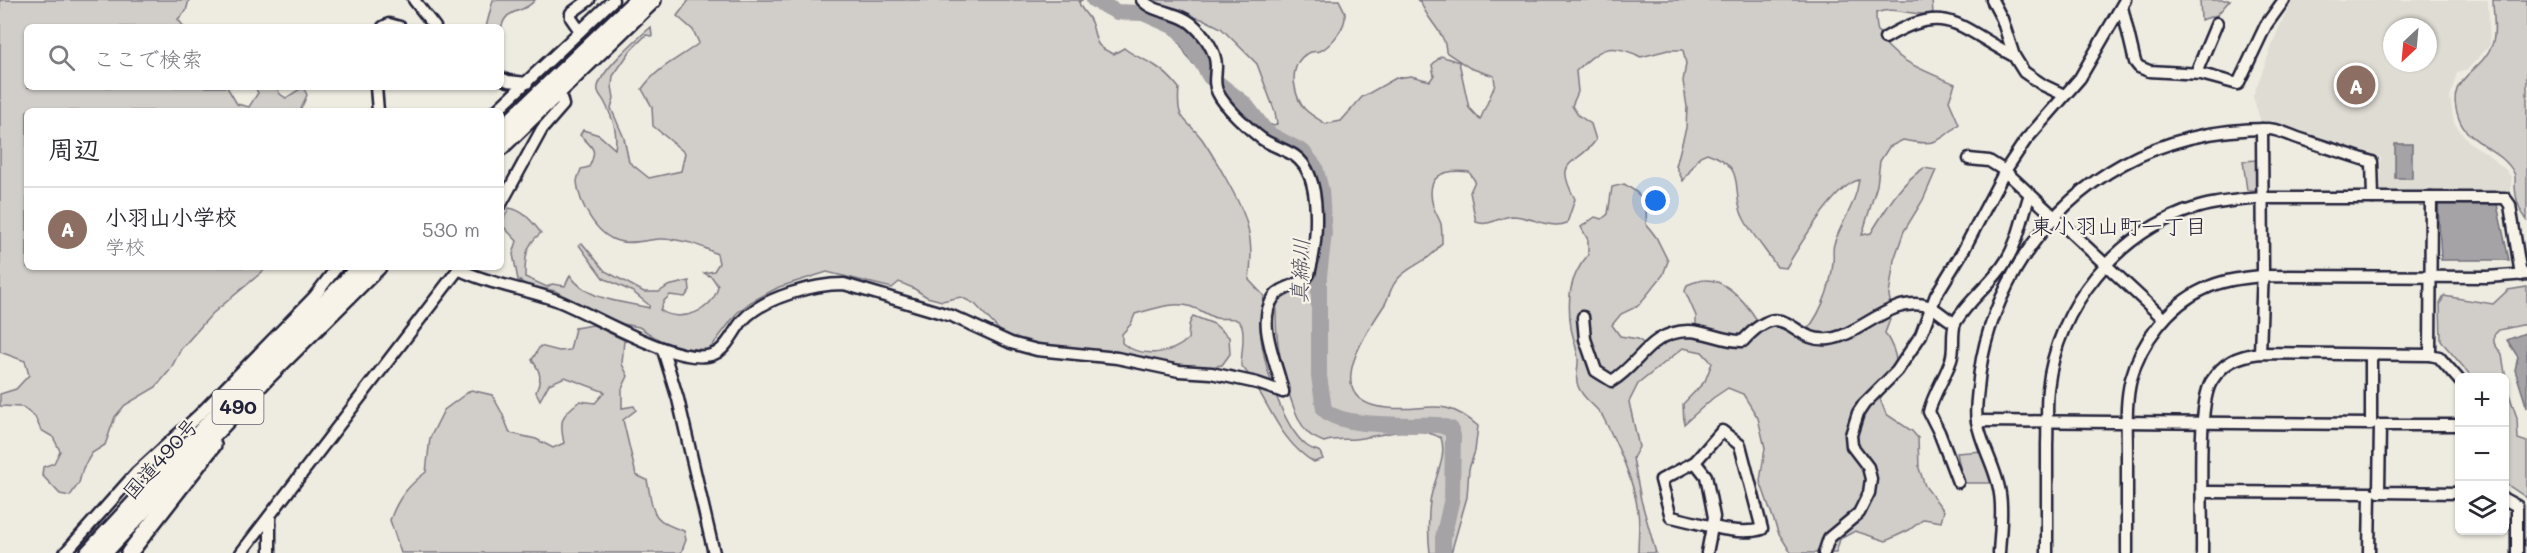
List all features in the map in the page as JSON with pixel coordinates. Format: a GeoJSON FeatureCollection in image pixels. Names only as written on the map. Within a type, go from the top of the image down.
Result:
{"type":"FeatureCollection","features":[{"type":"Feature","properties":{"kind":"highway"},"geometry":{"type":"LineString","coordinates":[[504,127],[637,0]]}},
{"type":"Feature","properties":{"kind":"highway"},"geometry":{"type":"LineString","coordinates":[[504,144],[653,0]]}},
{"type":"Feature","properties":{"kind":"highway","name":"国道490号"},"geometry":{"type":"LineString","coordinates":[[103,545],[247,381],[357,270]]}},
{"type":"Feature","properties":{"kind":"highway","name":"国道490号"},"geometry":{"type":"LineString","coordinates":[[86,553],[103,545],[375,270]]}},
{"type":"Feature","properties":{"kind":"highway"},"geometry":{"type":"LineString","coordinates":[[129,553],[267,377]]}},
{"type":"Feature","properties":{"kind":"street"},"geometry":{"type":"LineString","coordinates":[[414,0],[433,24]]}},
{"type":"Feature","properties":{"kind":"street"},"geometry":{"type":"LineString","coordinates":[[580,31],[571,18],[571,12],[589,0]]}},
{"type":"Feature","properties":{"kind":"street"},"geometry":{"type":"LineString","coordinates":[[499,108],[613,0]]}},
{"type":"Feature","properties":{"kind":"street"},"geometry":{"type":"LineString","coordinates":[[458,270],[503,287],[555,300],[663,350],[678,354],[712,356],[756,308],[807,289],[826,284],[844,284],[952,316],[1011,343],[1037,350],[1117,358],[1179,370],[1211,373],[1257,383],[1283,392],[1269,340],[1267,324],[1269,310],[1274,297],[1302,282],[1309,274],[1314,234],[1315,191],[1302,162],[1295,155],[1263,140],[1223,101],[1216,91],[1214,54],[1204,37],[1191,22],[1147,5],[1142,0]]}},
{"type":"Feature","properties":{"kind":"street"},"geometry":{"type":"LineString","coordinates":[[1992,0],[2002,19],[2014,56],[2024,72],[2032,79],[2064,95]]}},
{"type":"Feature","properties":{"kind":"street"},"geometry":{"type":"LineString","coordinates":[[2124,4],[2135,62],[2139,67],[2149,71],[2196,73],[2238,84],[2266,25],[2284,0]]}},
{"type":"Feature","properties":{"kind":"street"},"geometry":{"type":"LineString","coordinates":[[1824,553],[1829,538],[1859,513],[1869,493],[1868,467],[1852,446],[1854,422],[1863,404],[1897,371],[1921,335],[1931,306],[2005,171],[2025,141],[2080,78],[2124,4]]}},
{"type":"Feature","properties":{"kind":"street"},"geometry":{"type":"LineString","coordinates":[[1885,38],[1903,28],[1939,18],[1959,23],[2014,56]]}},
{"type":"Feature","properties":{"kind":"street"},"geometry":{"type":"LineString","coordinates":[[2196,73],[2217,23]]}},
{"type":"Feature","properties":{"kind":"street"},"geometry":{"type":"LineString","coordinates":[[504,79],[527,82]]}},
{"type":"Feature","properties":{"kind":"street"},"geometry":{"type":"LineString","coordinates":[[376,90],[378,108]]}},
{"type":"Feature","properties":{"kind":"street"},"geometry":{"type":"LineString","coordinates":[[504,199],[542,129],[563,105],[560,90]]}},
{"type":"Feature","properties":{"kind":"street"},"geometry":{"type":"LineString","coordinates":[[2260,353],[2262,129]]}},
{"type":"Feature","properties":{"kind":"street"},"geometry":{"type":"LineString","coordinates":[[1999,553],[2000,494],[1977,421],[1978,386],[1985,342],[1996,309],[2029,247],[2054,216],[2094,182],[2141,154],[2207,133],[2262,129],[2271,129],[2372,162],[2373,198]]}},
{"type":"Feature","properties":{"kind":"street"},"geometry":{"type":"LineString","coordinates":[[1969,159],[1989,161],[2005,171],[2164,319]]}},
{"type":"Feature","properties":{"kind":"street"},"geometry":{"type":"LineString","coordinates":[[1958,482],[1929,412],[1931,402],[1952,358],[1955,323],[1963,310],[1986,287],[2006,261],[2015,244],[2030,194]]}},
{"type":"Feature","properties":{"kind":"street"},"geometry":{"type":"LineString","coordinates":[[2046,553],[2048,390],[2054,358],[2061,337],[2082,294],[2105,265],[2124,247],[2147,230],[2172,217],[2223,201],[2262,198],[2505,198],[2510,206],[2524,275],[2262,276],[2230,280],[2204,288],[2179,305],[2164,319],[2145,345],[2131,378],[2127,422],[2127,553]]}},
{"type":"Feature","properties":{"kind":"street"},"geometry":{"type":"LineString","coordinates":[[2430,355],[2431,198]]}},
{"type":"Feature","properties":{"kind":"street"},"geometry":{"type":"LineString","coordinates":[[64,553],[136,473],[199,415],[314,297],[335,270]]}},
{"type":"Feature","properties":{"kind":"street"},"geometry":{"type":"LineString","coordinates":[[241,553],[454,270]]}},
{"type":"Feature","properties":{"kind":"street"},"geometry":{"type":"LineString","coordinates":[[1583,317],[1585,339],[1596,372],[1612,381],[1633,366],[1653,342],[1665,335],[1689,331],[1722,340],[1743,340],[1759,325],[1774,320],[1790,324],[1815,338],[1826,340],[1838,337],[1869,320],[1906,305],[1921,304],[1931,306],[1955,323]]}},
{"type":"Feature","properties":{"kind":"street"},"geometry":{"type":"LineString","coordinates":[[663,350],[678,399],[714,553]]}},
{"type":"Feature","properties":{"kind":"street"},"geometry":{"type":"LineString","coordinates":[[2202,553],[2202,423],[2205,397],[2218,371],[2229,362],[2242,355],[2260,353],[2430,355],[2439,357],[2455,375]]}},
{"type":"Feature","properties":{"kind":"street"},"geometry":{"type":"LineString","coordinates":[[1977,421],[2371,424],[2371,356]]}},
{"type":"Feature","properties":{"kind":"street"},"geometry":{"type":"LineString","coordinates":[[2455,425],[2380,425],[2379,492],[2455,493]]}},
{"type":"Feature","properties":{"kind":"street"},"geometry":{"type":"LineString","coordinates":[[1722,431],[1740,445],[1762,529],[1737,532],[1713,525],[1671,517],[1661,480],[1695,462],[1722,431]]}},
{"type":"Feature","properties":{"kind":"street"},"geometry":{"type":"LineString","coordinates":[[1695,462],[1706,476],[1714,517],[1707,553]]}},
{"type":"Feature","properties":{"kind":"street"},"geometry":{"type":"LineString","coordinates":[[2203,492],[2370,493],[2369,553]]}},
{"type":"Feature","properties":{"kind":"street"},"geometry":{"type":"LineString","coordinates":[[2509,501],[2517,506],[2517,553]]}},
{"type":"Feature","properties":{"kind":"street"},"geometry":{"type":"LineString","coordinates":[[270,516],[270,553]]}},
{"type":"Feature","properties":{"kind":"shaded area"},"geometry":{"type":"Polygon","coordinates":[[[0,0],[189,0],[186,11],[178,19],[182,24],[24,24],[24,90],[229,90],[237,104],[249,107],[258,93],[256,90],[278,90],[286,98],[298,90],[304,90],[307,95],[301,108],[24,108],[24,270],[264,270],[212,314],[181,349],[170,370],[156,387],[125,405],[115,417],[105,445],[92,453],[83,468],[79,483],[70,496],[60,494],[42,475],[43,467],[54,463],[60,451],[53,437],[41,430],[35,417],[22,407],[0,406],[0,394],[16,389],[29,375],[25,361],[0,352],[0,0]]]}},
{"type":"Feature","properties":{"kind":"shaded area"},"geometry":{"type":"Polygon","coordinates":[[[493,0],[535,0],[525,8],[510,14],[502,24],[487,24],[493,0]]]}},
{"type":"Feature","properties":{"kind":"shaded area"},"geometry":{"type":"Polygon","coordinates":[[[689,0],[1082,0],[1079,2],[1080,5],[1090,19],[1097,42],[1102,48],[1114,54],[1124,48],[1161,70],[1179,88],[1180,113],[1213,156],[1233,191],[1246,221],[1251,250],[1249,280],[1264,296],[1260,322],[1261,339],[1274,390],[1289,423],[1298,436],[1307,446],[1320,452],[1323,459],[1314,462],[1291,442],[1241,365],[1243,332],[1239,321],[1216,318],[1187,306],[1164,306],[1135,314],[1131,324],[1122,334],[1122,343],[1129,348],[1147,353],[1173,348],[1188,339],[1189,325],[1193,316],[1214,324],[1229,337],[1230,354],[1222,365],[1195,369],[1113,352],[1087,352],[1020,340],[1000,331],[975,304],[961,297],[942,301],[927,297],[899,282],[892,288],[827,272],[779,287],[751,302],[737,313],[709,350],[679,348],[659,340],[639,327],[623,324],[603,316],[555,291],[527,285],[518,280],[513,254],[517,241],[504,227],[504,218],[509,208],[531,220],[541,233],[529,247],[525,277],[547,287],[552,284],[565,286],[570,275],[577,284],[595,295],[649,308],[649,305],[633,292],[603,278],[579,245],[582,243],[605,271],[644,292],[659,292],[668,286],[689,281],[690,290],[685,297],[670,295],[664,301],[660,310],[668,314],[677,316],[695,313],[710,302],[715,295],[718,286],[712,277],[704,273],[714,271],[719,263],[717,254],[682,241],[659,239],[628,243],[610,238],[590,217],[578,190],[577,179],[581,169],[589,167],[594,152],[580,135],[583,130],[599,135],[615,149],[614,126],[598,91],[599,84],[618,57],[651,27],[652,36],[646,35],[631,50],[613,76],[614,98],[611,108],[624,138],[629,162],[649,178],[681,171],[685,153],[653,126],[652,107],[642,89],[661,69],[699,43],[693,30],[677,16],[689,0]]]}},
{"type":"Feature","properties":{"kind":"shaded area"},"geometry":{"type":"Polygon","coordinates":[[[1140,0],[1339,0],[1345,13],[1344,24],[1334,40],[1325,48],[1306,54],[1302,58],[1296,66],[1294,76],[1299,101],[1309,113],[1326,124],[1341,121],[1362,97],[1396,78],[1411,76],[1430,81],[1434,75],[1432,65],[1441,56],[1459,62],[1469,108],[1480,120],[1495,85],[1494,76],[1470,68],[1446,52],[1443,38],[1421,2],[1417,0],[1932,0],[1933,13],[1919,14],[1891,10],[1876,13],[1877,27],[1883,41],[1900,57],[1922,70],[1955,84],[1949,101],[1959,124],[1934,142],[1921,143],[1903,140],[1889,147],[1880,161],[1877,185],[1862,235],[1871,233],[1894,197],[1915,174],[1924,168],[1936,170],[1923,200],[1904,231],[1894,260],[1889,295],[1892,314],[1885,333],[1894,352],[1896,366],[1880,399],[1886,414],[1912,431],[1918,438],[1919,468],[1925,486],[1944,511],[1941,522],[1924,519],[1909,530],[1886,541],[1855,531],[1840,539],[1836,553],[1791,553],[1778,532],[1760,481],[1765,448],[1758,418],[1743,394],[1728,388],[1684,424],[1683,404],[1705,381],[1712,363],[1702,352],[1683,348],[1638,384],[1629,402],[1639,447],[1633,458],[1641,500],[1656,553],[1638,553],[1639,517],[1629,476],[1620,451],[1603,417],[1583,395],[1577,383],[1578,359],[1569,307],[1573,280],[1588,255],[1588,240],[1581,227],[1595,217],[1602,219],[1608,214],[1612,187],[1624,184],[1640,195],[1643,200],[1646,224],[1656,237],[1668,261],[1663,275],[1638,306],[1621,314],[1612,325],[1620,336],[1638,339],[1651,349],[1696,329],[1696,316],[1685,291],[1687,285],[1705,280],[1722,284],[1731,290],[1745,304],[1761,327],[1777,325],[1800,337],[1813,322],[1827,293],[1832,272],[1834,244],[1855,198],[1859,180],[1840,192],[1829,204],[1786,268],[1777,267],[1745,221],[1740,210],[1734,173],[1729,166],[1721,159],[1707,153],[1700,156],[1683,181],[1676,166],[1686,128],[1687,107],[1683,81],[1686,64],[1683,50],[1668,50],[1641,57],[1613,48],[1599,52],[1576,71],[1578,92],[1572,106],[1578,115],[1591,124],[1596,140],[1567,169],[1566,176],[1575,199],[1567,223],[1553,225],[1512,216],[1489,223],[1476,222],[1470,192],[1475,181],[1469,172],[1451,172],[1438,177],[1431,188],[1431,196],[1441,224],[1442,243],[1430,256],[1404,273],[1395,282],[1385,304],[1358,349],[1352,366],[1351,381],[1355,394],[1367,403],[1402,409],[1445,408],[1465,416],[1478,426],[1475,451],[1469,469],[1467,497],[1451,553],[1430,553],[1429,507],[1443,453],[1441,438],[1412,431],[1324,442],[1310,434],[1301,423],[1282,369],[1276,329],[1278,300],[1298,289],[1312,288],[1316,278],[1319,222],[1325,191],[1316,160],[1305,148],[1290,138],[1262,134],[1218,87],[1220,76],[1244,96],[1266,123],[1274,126],[1277,124],[1275,112],[1257,64],[1221,28],[1187,15],[1180,22],[1207,54],[1210,69],[1204,73],[1190,61],[1176,37],[1157,24],[1141,8],[1140,0]]]}},
{"type":"Feature","properties":{"kind":"shaded area"},"geometry":{"type":"Polygon","coordinates":[[[2200,0],[2230,0],[2217,15],[2201,20],[2200,0]]]}},
{"type":"Feature","properties":{"kind":"shaded area"},"geometry":{"type":"Polygon","coordinates":[[[2292,0],[2488,0],[2490,45],[2467,70],[2457,73],[2450,97],[2454,123],[2470,143],[2485,152],[2506,170],[2512,178],[2510,190],[2381,191],[2381,157],[2272,121],[2261,122],[2253,96],[2292,0]]]}},
{"type":"Feature","properties":{"kind":"shaded area"},"geometry":{"type":"Polygon","coordinates":[[[2493,0],[2527,0],[2527,220],[2517,200],[2514,173],[2509,165],[2463,128],[2455,105],[2459,85],[2479,64],[2492,45],[2495,29],[2493,0]]]}},
{"type":"Feature","properties":{"kind":"shaded area"},"geometry":{"type":"Polygon","coordinates":[[[2395,144],[2412,144],[2412,178],[2395,178],[2395,144]]]}},
{"type":"Feature","properties":{"kind":"shaded area"},"geometry":{"type":"Polygon","coordinates":[[[2258,160],[2259,185],[2255,190],[2247,190],[2243,161],[2258,160]]]}},
{"type":"Feature","properties":{"kind":"shaded area"},"geometry":{"type":"Polygon","coordinates":[[[2496,200],[2509,260],[2441,260],[2438,203],[2496,200]]]}},
{"type":"Feature","properties":{"kind":"shaded area"},"geometry":{"type":"Polygon","coordinates":[[[2527,287],[2527,324],[2499,330],[2494,335],[2494,343],[2502,355],[2505,373],[2469,373],[2441,341],[2440,304],[2444,296],[2493,304],[2508,290],[2527,287]]]}},
{"type":"Feature","properties":{"kind":"shaded area"},"geometry":{"type":"Polygon","coordinates":[[[593,325],[624,340],[622,364],[628,376],[622,389],[622,408],[634,406],[636,410],[623,420],[636,475],[647,480],[653,507],[659,518],[664,523],[684,531],[686,540],[681,553],[401,553],[390,520],[404,493],[426,472],[430,438],[444,410],[471,390],[492,395],[510,433],[536,439],[553,448],[564,443],[562,423],[565,414],[580,401],[595,403],[605,392],[565,377],[549,384],[540,400],[536,392],[540,375],[532,360],[540,346],[559,351],[570,350],[575,328],[593,325]]]}},
{"type":"Feature","properties":{"kind":"shaded area"},"geometry":{"type":"Polygon","coordinates":[[[2527,332],[2527,408],[2515,370],[2518,357],[2507,340],[2527,332]]]}},
{"type":"Feature","properties":{"kind":"shaded area"},"geometry":{"type":"Polygon","coordinates":[[[2509,394],[2517,418],[2518,439],[2527,442],[2527,498],[2509,486],[2509,394]]]}},
{"type":"Feature","properties":{"kind":"shaded area"},"geometry":{"type":"Polygon","coordinates":[[[1983,451],[1994,483],[1963,483],[1957,453],[1983,451]]]}},
{"type":"Feature","properties":{"kind":"waterway","name":"真締川"},"geometry":{"type":"LineString","coordinates":[[1094,0],[1117,12],[1143,13],[1177,28],[1190,43],[1210,77],[1245,104],[1267,133],[1303,152],[1315,167],[1321,190],[1324,233],[1319,276],[1319,376],[1324,409],[1345,420],[1361,423],[1439,425],[1451,429],[1453,436],[1452,498],[1443,538],[1443,553]]}},
{"type":"Feature","properties":{"kind":"place","name":"小羽山小学校"},"geometry":{"type":"Point","coordinates":[2356,85]}},
{"type":"Feature","properties":{"kind":"district","name":"東小羽山町一丁目"},"geometry":{"type":"Point","coordinates":[2119,226]}}]}
